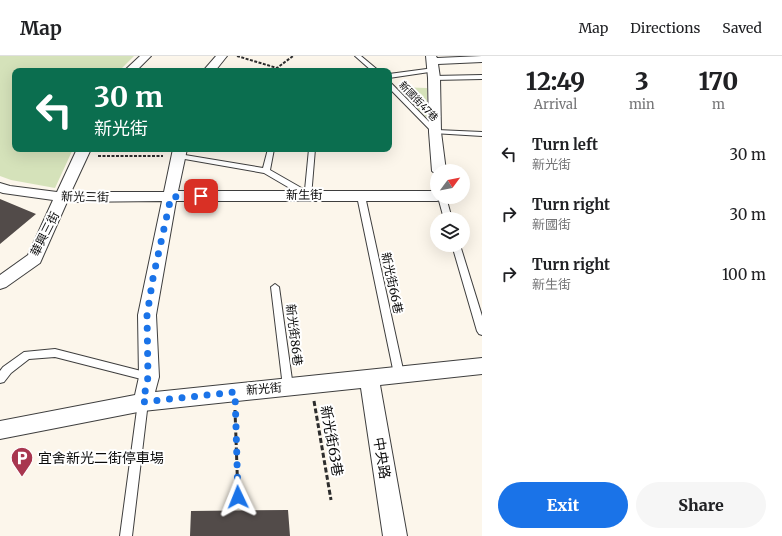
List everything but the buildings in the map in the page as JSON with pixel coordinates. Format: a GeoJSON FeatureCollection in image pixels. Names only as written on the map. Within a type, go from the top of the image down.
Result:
{"type":"FeatureCollection","features":[{"type":"Feature","properties":{"kind":"street"},"geometry":{"type":"LineString","coordinates":[[133,68],[146,56]]}},
{"type":"Feature","properties":{"kind":"street"},"geometry":{"type":"LineString","coordinates":[[212,68],[222,56]]}},
{"type":"Feature","properties":{"kind":"street"},"geometry":{"type":"LineString","coordinates":[[438,164],[435,132],[433,66],[482,59]]}},
{"type":"Feature","properties":{"kind":"street","name":"華興三街"},"geometry":{"type":"LineString","coordinates":[[0,283],[34,259],[83,152]]}},
{"type":"Feature","properties":{"kind":"street"},"geometry":{"type":"LineString","coordinates":[[143,402],[148,377],[147,315],[153,278],[180,152]]}},
{"type":"Feature","properties":{"kind":"street","name":"新光三街"},"geometry":{"type":"LineString","coordinates":[[0,187],[8,190],[63,197],[171,197]]}},
{"type":"Feature","properties":{"kind":"street","name":"新生街"},"geometry":{"type":"LineString","coordinates":[[171,197],[308,195],[430,196]]}},
{"type":"Feature","properties":{"kind":"street","name":"新光街"},"geometry":{"type":"LineString","coordinates":[[0,430],[143,402],[369,380],[399,374],[482,366]]}},
{"type":"Feature","properties":{"kind":"street","name":"中央路"},"geometry":{"type":"LineString","coordinates":[[369,380],[395,536]]}},
{"type":"Feature","properties":{"kind":"lane"},"geometry":{"type":"LineString","coordinates":[[358,56],[372,68]]}},
{"type":"Feature","properties":{"kind":"lane"},"geometry":{"type":"LineString","coordinates":[[392,75],[433,66],[482,77]]}},
{"type":"Feature","properties":{"kind":"lane","name":"新國街47巷"},"geometry":{"type":"LineString","coordinates":[[392,87],[435,132]]}},
{"type":"Feature","properties":{"kind":"lane"},"geometry":{"type":"LineString","coordinates":[[435,132],[482,134]]}},
{"type":"Feature","properties":{"kind":"lane"},"geometry":{"type":"LineString","coordinates":[[180,152],[266,171],[308,195],[312,152]]}},
{"type":"Feature","properties":{"kind":"lane"},"geometry":{"type":"LineString","coordinates":[[266,171],[270,152]]}},
{"type":"Feature","properties":{"kind":"lane","name":"新光街66巷"},"geometry":{"type":"LineString","coordinates":[[361,196],[399,374]]}},
{"type":"Feature","properties":{"kind":"lane"},"geometry":{"type":"LineString","coordinates":[[458,252],[482,331]]}},
{"type":"Feature","properties":{"kind":"lane","name":"新光街86巷"},"geometry":{"type":"LineString","coordinates":[[275,287],[288,387]]}},
{"type":"Feature","properties":{"kind":"lane"},"geometry":{"type":"LineString","coordinates":[[0,378],[7,370],[27,355],[55,353],[148,377]]}},
{"type":"Feature","properties":{"kind":"lane"},"geometry":{"type":"LineString","coordinates":[[126,536],[143,402]]}},
{"type":"Feature","properties":{"kind":"path"},"geometry":{"type":"LineString","coordinates":[[237,56],[277,68],[292,56]]}},
{"type":"Feature","properties":{"kind":"path"},"geometry":{"type":"LineString","coordinates":[[98,156],[180,152]]}},
{"type":"Feature","properties":{"kind":"path","name":"新光街63巷"},"geometry":{"type":"LineString","coordinates":[[311,385],[331,500]]}},
{"type":"Feature","properties":{"kind":"path"},"geometry":{"type":"LineString","coordinates":[[235,392],[238,497]]}},
{"type":"Feature","properties":{"kind":"green space"},"geometry":{"type":"Polygon","coordinates":[[[0,56],[134,56],[122,68],[12,68],[12,152],[72,152],[55,188],[11,180],[0,176],[0,56]]]}},
{"type":"Feature","properties":{"kind":"green space"},"geometry":{"type":"Polygon","coordinates":[[[396,87],[427,88],[427,118],[396,87]]]}},
{"type":"Feature","properties":{"kind":"place","name":"宜舍新光二街停車場"},"geometry":{"type":"Point","coordinates":[22,478]}},
{"type":"Feature","properties":{"kind":"route"},"geometry":{"type":"LineString","coordinates":[[201,196],[171,197],[153,278],[147,315],[148,377],[143,402],[235,392],[238,497]]}}]}
